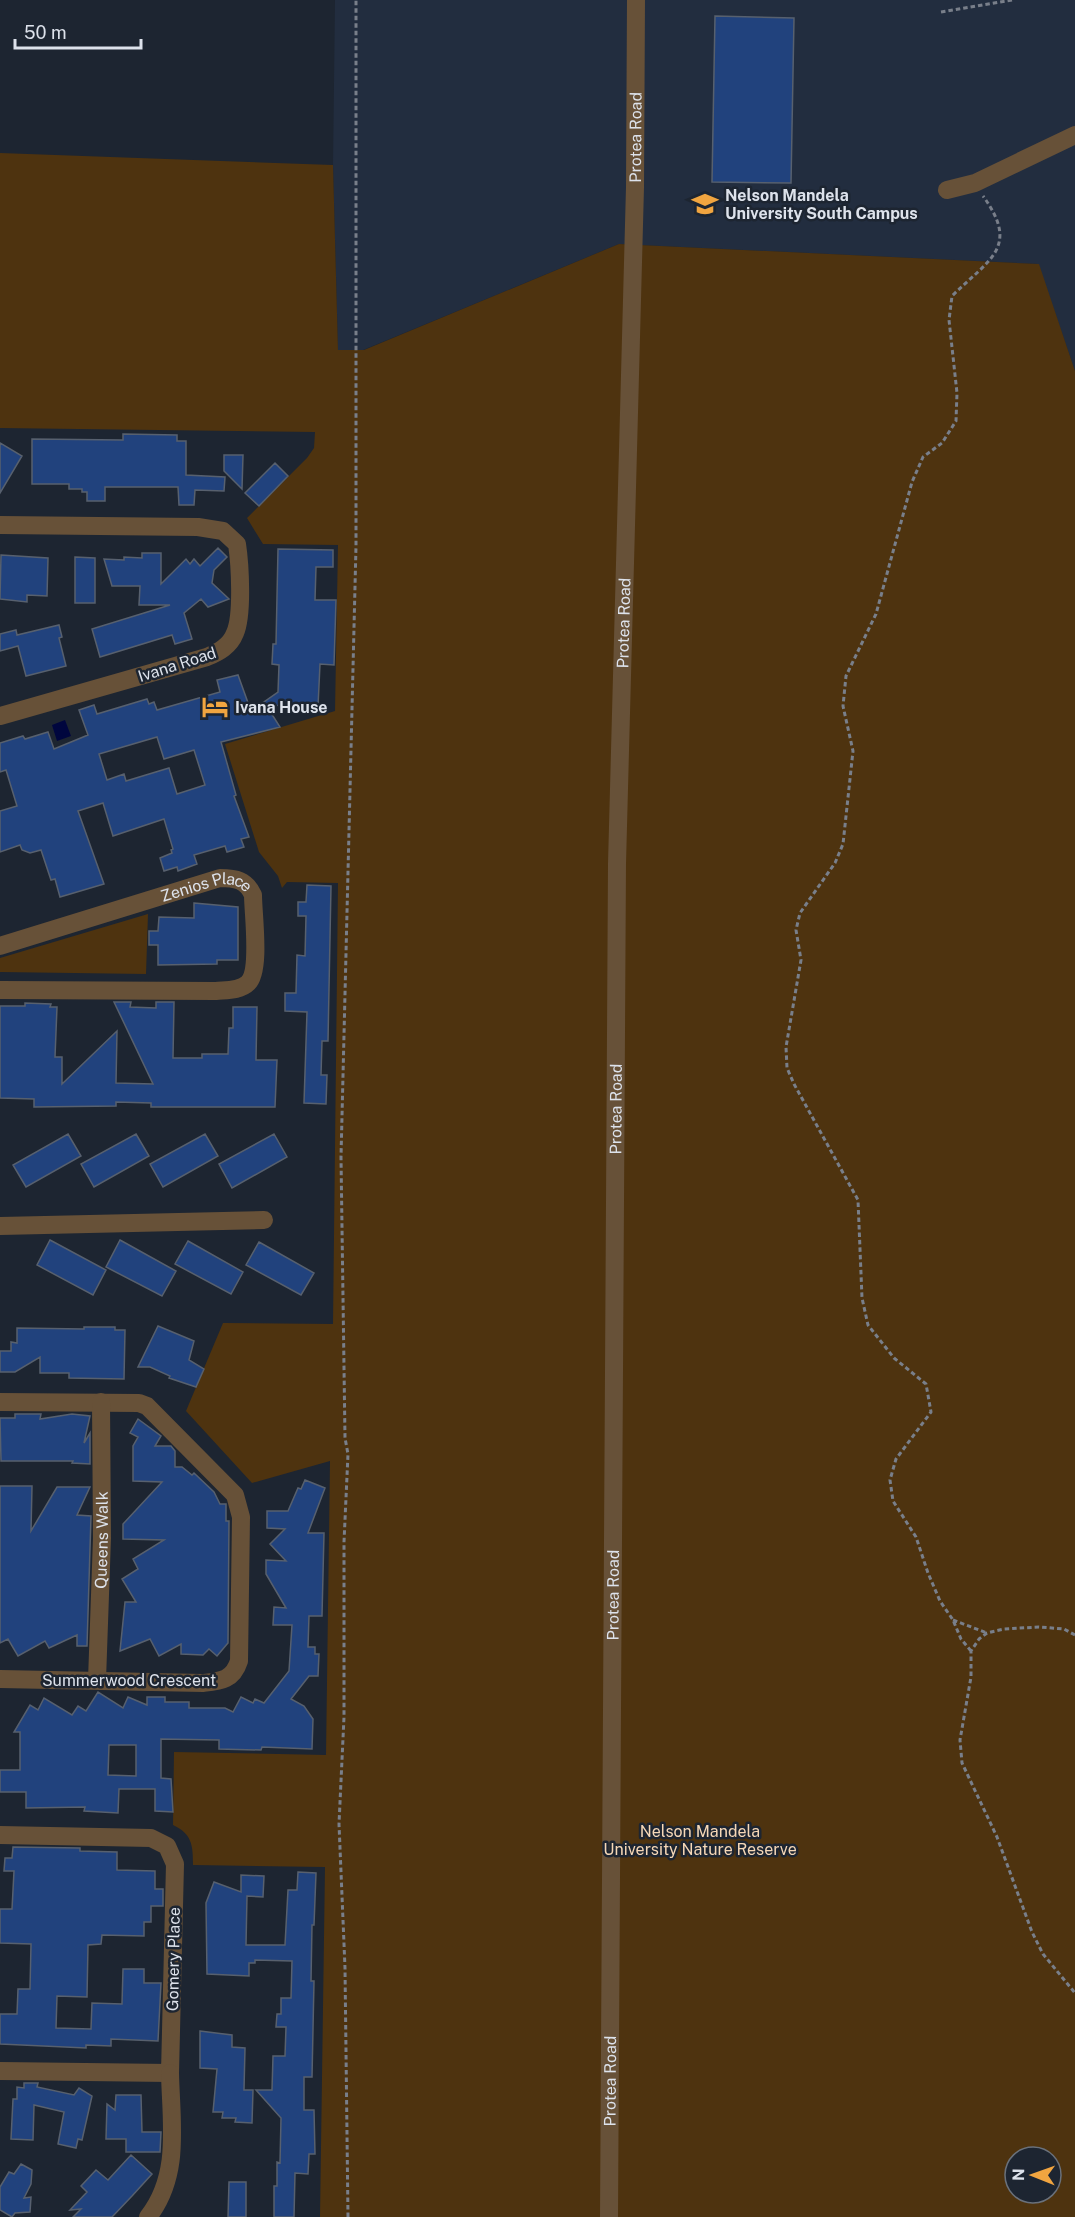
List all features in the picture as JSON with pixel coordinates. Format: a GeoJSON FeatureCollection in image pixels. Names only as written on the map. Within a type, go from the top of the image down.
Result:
{"type":"FeatureCollection","features":[{"type":"Feature","properties":{"kind":"street","name":"Protea Road"},"geometry":{"type":"LineString","coordinates":[[609,2217],[618,864],[635,187],[636,0]]}},
{"type":"Feature","properties":{"kind":"street"},"geometry":{"type":"LineString","coordinates":[[947,190],[975,183],[1075,135]]}},
{"type":"Feature","properties":{"kind":"street","name":"Ivana Road"},"geometry":{"type":"LineString","coordinates":[[0,525],[198,527],[223,531],[237,544],[238,612],[236,632],[227,646],[207,657],[0,716]]}},
{"type":"Feature","properties":{"kind":"street","name":"Zenios Place"},"geometry":{"type":"LineString","coordinates":[[0,946],[220,878],[241,880],[249,886],[253,895],[255,971],[249,983],[241,988],[216,991],[0,990]]}},
{"type":"Feature","properties":{"kind":"street"},"geometry":{"type":"LineString","coordinates":[[0,1226],[264,1220]]}},
{"type":"Feature","properties":{"kind":"street","name":"Summerwood Crescent"},"geometry":{"type":"LineString","coordinates":[[0,1402],[140,1403],[155,1411],[235,1495],[241,1516],[239,1661],[236,1672],[219,1681],[203,1683],[0,1679]]}},
{"type":"Feature","properties":{"kind":"street","name":"Queens Walk"},"geometry":{"type":"LineString","coordinates":[[97,1680],[102,1538],[101,1402]]}},
{"type":"Feature","properties":{"kind":"street","name":"Gomery Place"},"geometry":{"type":"LineString","coordinates":[[0,1835],[138,1836],[161,1842],[169,1849],[175,1864],[170,2073],[171,2169],[166,2188],[152,2216]]}},
{"type":"Feature","properties":{"kind":"street"},"geometry":{"type":"LineString","coordinates":[[0,2071],[170,2073]]}},
{"type":"Feature","properties":{"kind":"path"},"geometry":{"type":"LineString","coordinates":[[348,2217],[345,1968],[339,1824],[348,1454],[345,1438],[341,1157],[356,525],[356,0]]}},
{"type":"Feature","properties":{"kind":"path"},"geometry":{"type":"LineString","coordinates":[[941,12],[1012,0]]}},
{"type":"Feature","properties":{"kind":"path"},"geometry":{"type":"LineString","coordinates":[[975,183],[992,209],[1002,233],[989,264],[952,296],[949,320],[957,393],[956,421],[942,443],[923,457],[912,482],[876,614],[846,676],[843,706],[853,751],[843,844],[835,862],[800,913],[796,930],[800,949],[799,980],[786,1047],[787,1068],[858,1200],[862,1298],[868,1325],[894,1358],[926,1384],[931,1412],[896,1459],[890,1480],[893,1501],[916,1537],[928,1573],[961,1640],[970,1651],[971,1677],[960,1740],[962,1763],[997,1837],[1032,1932],[1043,1954],[1075,1993]]}},
{"type":"Feature","properties":{"kind":"path"},"geometry":{"type":"LineString","coordinates":[[953,1620],[987,1633],[1039,1627],[1064,1629],[1075,1635]]}},
{"type":"Feature","properties":{"kind":"path"},"geometry":{"type":"LineString","coordinates":[[970,1651],[987,1633]]}},
{"type":"Feature","properties":{"kind":"shaded area","name":"Nelson Mandela University South Campus"},"geometry":{"type":"Polygon","coordinates":[[[335,0],[1075,0],[1075,371],[1038,264],[619,244],[363,350],[338,350],[333,165],[335,0]]]}},
{"type":"Feature","properties":{"kind":"shaded area"},"geometry":{"type":"Polygon","coordinates":[[[65,720],[71,736],[57,741],[52,725],[65,720]]]}},
{"type":"Feature","properties":{"kind":"green space","name":"Nelson Mandela University Nature Reserve"},"geometry":{"type":"Polygon","coordinates":[[[0,153],[333,165],[338,350],[364,350],[619,244],[1039,264],[1075,371],[1075,2217],[320,2217],[325,1867],[193,1865],[193,1852],[188,1836],[173,1825],[174,1752],[326,1755],[330,1461],[252,1483],[186,1411],[223,1323],[333,1324],[338,883],[287,882],[282,888],[278,876],[259,852],[225,744],[335,711],[338,545],[263,544],[247,518],[307,458],[314,448],[315,432],[0,428],[0,153]]]}},
{"type":"Feature","properties":{"kind":"green space"},"geometry":{"type":"Polygon","coordinates":[[[148,914],[146,974],[0,972],[0,958],[148,914]]]}},
{"type":"Feature","properties":{"kind":"building"},"geometry":{"type":"Polygon","coordinates":[[[715,16],[794,18],[791,183],[712,182],[715,16]]]}},
{"type":"Feature","properties":{"kind":"building"},"geometry":{"type":"Polygon","coordinates":[[[123,434],[177,435],[177,441],[186,441],[186,475],[225,477],[224,491],[195,490],[194,505],[179,505],[178,487],[105,487],[105,501],[87,501],[87,492],[82,492],[82,489],[69,489],[69,484],[32,484],[32,439],[123,440],[123,434]]]}},
{"type":"Feature","properties":{"kind":"building"},"geometry":{"type":"Polygon","coordinates":[[[0,443],[22,456],[0,493],[0,443]]]}},
{"type":"Feature","properties":{"kind":"building"},"geometry":{"type":"Polygon","coordinates":[[[224,455],[243,455],[242,489],[224,471],[224,455]]]}},
{"type":"Feature","properties":{"kind":"building"},"geometry":{"type":"Polygon","coordinates":[[[275,463],[288,476],[259,506],[245,493],[275,463]]]}},
{"type":"Feature","properties":{"kind":"building"},"geometry":{"type":"Polygon","coordinates":[[[218,548],[227,557],[214,570],[212,583],[229,599],[208,607],[201,599],[184,613],[192,639],[175,644],[172,635],[100,657],[92,629],[170,605],[139,605],[140,586],[112,586],[104,559],[124,560],[124,557],[142,558],[142,553],[161,553],[161,584],[186,559],[190,564],[194,559],[200,566],[218,548]]]}},
{"type":"Feature","properties":{"kind":"building"},"geometry":{"type":"Polygon","coordinates":[[[278,549],[333,550],[333,567],[316,567],[315,600],[336,600],[334,665],[320,664],[318,707],[266,705],[280,727],[221,742],[236,795],[234,796],[249,837],[241,839],[244,847],[227,852],[225,846],[194,855],[197,864],[178,871],[177,867],[164,871],[160,858],[172,853],[173,849],[164,819],[113,836],[103,803],[78,811],[104,884],[60,897],[55,879],[51,880],[41,850],[30,853],[22,850],[20,845],[0,852],[0,811],[17,806],[6,770],[0,772],[0,743],[48,732],[54,749],[88,735],[79,710],[94,705],[97,714],[147,699],[149,704],[154,702],[157,710],[220,692],[217,680],[238,675],[251,711],[278,692],[279,665],[272,664],[273,644],[276,644],[278,549]],[[157,737],[99,754],[107,780],[124,774],[126,781],[169,768],[177,794],[205,785],[194,750],[164,759],[157,737]]]}},
{"type":"Feature","properties":{"kind":"building"},"geometry":{"type":"Polygon","coordinates":[[[1,555],[48,558],[47,596],[27,595],[27,602],[0,599],[1,555]]]}},
{"type":"Feature","properties":{"kind":"building"},"geometry":{"type":"Polygon","coordinates":[[[75,557],[95,558],[95,603],[75,603],[75,557]]]}},
{"type":"Feature","properties":{"kind":"building"},"geometry":{"type":"Polygon","coordinates":[[[59,625],[62,637],[59,638],[66,666],[26,676],[18,646],[0,651],[0,634],[16,630],[17,635],[59,625]]]}},
{"type":"Feature","properties":{"kind":"building"},"geometry":{"type":"Polygon","coordinates":[[[307,885],[331,886],[328,1041],[322,1041],[321,1075],[327,1075],[326,1104],[304,1103],[307,1012],[285,1011],[285,993],[296,993],[297,955],[305,956],[306,916],[298,916],[298,902],[306,902],[307,885]]]}},
{"type":"Feature","properties":{"kind":"building"},"geometry":{"type":"Polygon","coordinates":[[[194,903],[238,907],[238,960],[217,960],[217,964],[158,965],[158,945],[149,945],[149,931],[158,931],[159,917],[194,918],[194,903]]]}},
{"type":"Feature","properties":{"kind":"building"},"geometry":{"type":"Polygon","coordinates":[[[114,1002],[131,1002],[130,1007],[156,1008],[156,1002],[174,1002],[173,1058],[202,1058],[202,1054],[228,1054],[229,1028],[233,1028],[233,1007],[257,1007],[256,1060],[277,1060],[275,1107],[151,1107],[151,1103],[116,1102],[116,1106],[34,1107],[34,1099],[0,1098],[0,1006],[25,1006],[25,1003],[51,1004],[50,1007],[57,1007],[55,1057],[62,1057],[62,1084],[117,1031],[116,1083],[153,1084],[114,1002]]]}},
{"type":"Feature","properties":{"kind":"building"},"geometry":{"type":"Polygon","coordinates":[[[68,1134],[81,1156],[26,1187],[13,1165],[68,1134]]]}},
{"type":"Feature","properties":{"kind":"building"},"geometry":{"type":"Polygon","coordinates":[[[136,1134],[149,1156],[94,1187],[81,1164],[136,1134]]]}},
{"type":"Feature","properties":{"kind":"building"},"geometry":{"type":"Polygon","coordinates":[[[205,1134],[218,1156],[163,1187],[150,1164],[205,1134]]]}},
{"type":"Feature","properties":{"kind":"building"},"geometry":{"type":"Polygon","coordinates":[[[274,1134],[287,1157],[232,1188],[219,1164],[274,1134]]]}},
{"type":"Feature","properties":{"kind":"building"},"geometry":{"type":"Polygon","coordinates":[[[50,1240],[106,1270],[93,1295],[37,1265],[50,1240]]]}},
{"type":"Feature","properties":{"kind":"building"},"geometry":{"type":"Polygon","coordinates":[[[120,1240],[176,1271],[162,1296],[106,1267],[120,1240]]]}},
{"type":"Feature","properties":{"kind":"building"},"geometry":{"type":"Polygon","coordinates":[[[188,1241],[243,1272],[231,1294],[175,1264],[188,1241]]]}},
{"type":"Feature","properties":{"kind":"building"},"geometry":{"type":"Polygon","coordinates":[[[259,1242],[314,1273],[301,1295],[246,1265],[259,1242]]]}},
{"type":"Feature","properties":{"kind":"building"},"geometry":{"type":"Polygon","coordinates":[[[158,1326],[194,1341],[189,1360],[204,1369],[196,1387],[169,1378],[170,1376],[150,1367],[138,1367],[158,1326]]]}},
{"type":"Feature","properties":{"kind":"building"},"geometry":{"type":"Polygon","coordinates":[[[84,1327],[115,1327],[115,1330],[125,1330],[124,1379],[69,1378],[69,1373],[40,1373],[40,1357],[15,1372],[0,1372],[0,1351],[11,1351],[11,1342],[17,1343],[17,1328],[84,1329],[84,1327]]]}},
{"type":"Feature","properties":{"kind":"building"},"geometry":{"type":"Polygon","coordinates":[[[15,1414],[41,1414],[40,1419],[72,1414],[90,1416],[84,1443],[90,1433],[90,1464],[72,1463],[73,1461],[1,1461],[0,1418],[15,1418],[15,1414]]]}},
{"type":"Feature","properties":{"kind":"building"},"geometry":{"type":"Polygon","coordinates":[[[138,1419],[161,1436],[155,1446],[171,1446],[175,1451],[175,1467],[182,1467],[192,1475],[194,1473],[214,1492],[220,1504],[226,1504],[226,1521],[229,1521],[228,1643],[217,1656],[209,1649],[203,1655],[181,1654],[181,1644],[159,1656],[150,1639],[120,1651],[125,1602],[136,1602],[122,1579],[138,1569],[133,1559],[164,1540],[123,1539],[123,1524],[162,1482],[133,1481],[133,1446],[138,1437],[130,1433],[138,1419]]]}},
{"type":"Feature","properties":{"kind":"building"},"geometry":{"type":"Polygon","coordinates":[[[305,1480],[325,1488],[308,1533],[324,1533],[322,1616],[309,1616],[308,1647],[315,1647],[315,1654],[319,1654],[318,1676],[309,1676],[291,1699],[304,1706],[313,1719],[312,1749],[262,1747],[261,1750],[219,1749],[219,1740],[161,1739],[161,1778],[171,1779],[173,1812],[155,1811],[155,1789],[119,1789],[118,1813],[84,1811],[85,1807],[26,1808],[26,1792],[0,1792],[0,1770],[20,1770],[20,1732],[14,1732],[30,1705],[38,1710],[44,1698],[72,1715],[78,1706],[86,1711],[98,1692],[123,1708],[128,1697],[147,1705],[147,1697],[165,1697],[165,1702],[189,1702],[189,1708],[225,1708],[233,1712],[241,1697],[253,1703],[255,1699],[264,1703],[289,1671],[292,1625],[273,1625],[274,1607],[286,1608],[266,1574],[266,1560],[286,1561],[270,1544],[285,1529],[267,1528],[267,1511],[288,1511],[298,1488],[301,1489],[305,1480]],[[109,1745],[108,1775],[136,1776],[136,1745],[109,1745]]]}},
{"type":"Feature","properties":{"kind":"building"},"geometry":{"type":"Polygon","coordinates":[[[0,1486],[32,1486],[31,1531],[57,1487],[90,1487],[77,1515],[91,1516],[87,1646],[77,1646],[77,1635],[49,1648],[45,1641],[18,1656],[8,1639],[0,1643],[0,1486]]]}},
{"type":"Feature","properties":{"kind":"building"},"geometry":{"type":"Polygon","coordinates":[[[13,1847],[80,1848],[80,1851],[117,1852],[117,1870],[155,1871],[155,1889],[163,1889],[163,1906],[151,1906],[151,1922],[144,1922],[144,1936],[102,1935],[101,1944],[88,1945],[87,1997],[57,1996],[56,2028],[91,2029],[92,2003],[122,2004],[123,1969],[144,1969],[144,1983],[161,1983],[158,2041],[111,2039],[111,2046],[86,2045],[86,2048],[0,2044],[0,2014],[17,2014],[18,1989],[30,1989],[31,1944],[0,1943],[0,1909],[12,1909],[14,1871],[4,1871],[5,1858],[12,1858],[13,1847]]]}},
{"type":"Feature","properties":{"kind":"building"},"geometry":{"type":"Polygon","coordinates":[[[298,1872],[316,1873],[314,1925],[312,1925],[311,1981],[314,1981],[312,2077],[304,2077],[304,2110],[314,2110],[315,2154],[309,2154],[308,2174],[295,2173],[294,2217],[274,2217],[274,2186],[277,2186],[277,2162],[280,2163],[281,2118],[256,2090],[272,2090],[273,2056],[285,2056],[286,2027],[276,2027],[277,2014],[281,2014],[281,1998],[291,1998],[292,1961],[255,1960],[255,1963],[249,1963],[249,1976],[207,1974],[206,1903],[214,1882],[241,1892],[241,1875],[264,1876],[263,1897],[247,1896],[246,1945],[285,1945],[288,1890],[297,1890],[298,1872]]]}},
{"type":"Feature","properties":{"kind":"building"},"geometry":{"type":"Polygon","coordinates":[[[200,2031],[232,2035],[232,2047],[245,2048],[244,2090],[253,2090],[252,2123],[235,2122],[236,2118],[222,2118],[223,2112],[213,2112],[217,2069],[200,2068],[200,2031]]]}},
{"type":"Feature","properties":{"kind":"building"},"geometry":{"type":"Polygon","coordinates":[[[24,2083],[38,2083],[37,2087],[74,2095],[79,2088],[92,2096],[82,2140],[78,2139],[76,2148],[58,2144],[64,2112],[34,2105],[33,2140],[11,2139],[13,2099],[17,2099],[17,2087],[24,2088],[24,2083]]]}},
{"type":"Feature","properties":{"kind":"building"},"geometry":{"type":"Polygon","coordinates":[[[116,2095],[141,2095],[142,2132],[161,2132],[160,2152],[126,2152],[126,2139],[106,2139],[107,2104],[115,2110],[116,2095]]]}},
{"type":"Feature","properties":{"kind":"building"},"geometry":{"type":"Polygon","coordinates":[[[131,2155],[152,2174],[132,2196],[112,2217],[73,2217],[81,2209],[70,2210],[87,2192],[81,2186],[96,2170],[108,2180],[131,2155]]]}},
{"type":"Feature","properties":{"kind":"building"},"geometry":{"type":"Polygon","coordinates":[[[21,2164],[32,2170],[31,2184],[24,2198],[31,2197],[30,2212],[15,2213],[12,2217],[0,2210],[0,2187],[9,2172],[14,2174],[21,2164]]]}},
{"type":"Feature","properties":{"kind":"building"},"geometry":{"type":"Polygon","coordinates":[[[229,2182],[246,2182],[246,2217],[228,2217],[229,2182]]]}},
{"type":"Feature","properties":{"kind":"place","name":"Nelson Mandela University South Campus"},"geometry":{"type":"Point","coordinates":[705,204]}},
{"type":"Feature","properties":{"kind":"place","name":"Ivana House"},"geometry":{"type":"Point","coordinates":[215,707]}}]}
